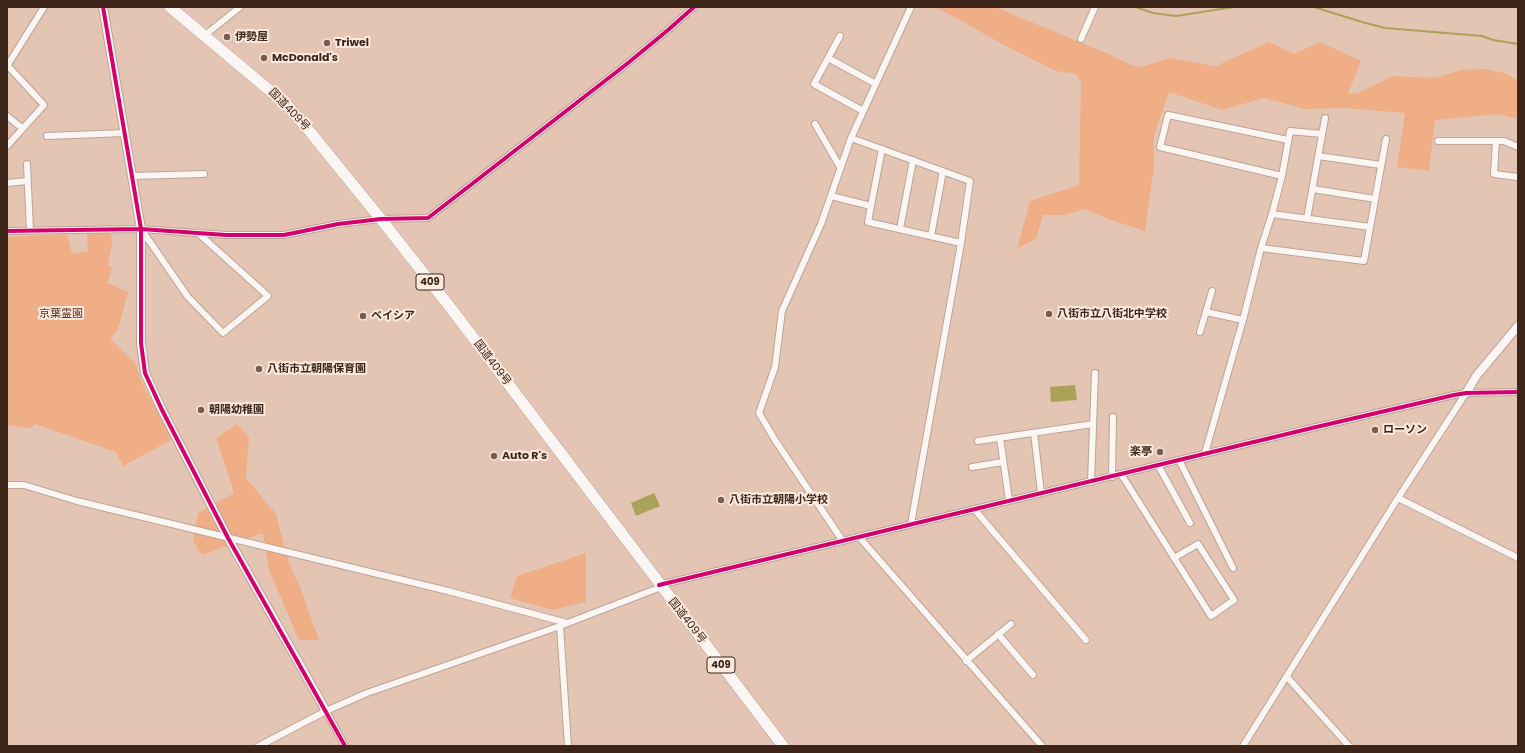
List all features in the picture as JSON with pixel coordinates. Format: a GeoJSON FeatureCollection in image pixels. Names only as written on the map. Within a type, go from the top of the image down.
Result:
{"type":"FeatureCollection","features":[{"type":"Feature","properties":{"kind":"highway","name":"国道409号"},"geometry":{"type":"LineString","coordinates":[[170,7],[288,105],[381,219],[783,746]]}},
{"type":"Feature","properties":{"kind":"street"},"geometry":{"type":"LineString","coordinates":[[7,146],[44,105],[7,66],[44,7]]}},
{"type":"Feature","properties":{"kind":"street"},"geometry":{"type":"LineString","coordinates":[[103,7],[141,229],[141,343],[145,373],[162,410],[228,538],[326,711],[344,746]]}},
{"type":"Feature","properties":{"kind":"street"},"geometry":{"type":"LineString","coordinates":[[205,35],[240,7]]}},
{"type":"Feature","properties":{"kind":"street"},"geometry":{"type":"LineString","coordinates":[[7,231],[141,229],[226,235],[284,235],[338,224],[381,219],[428,218],[628,63],[694,7]]}},
{"type":"Feature","properties":{"kind":"street"},"geometry":{"type":"LineString","coordinates":[[842,540],[775,440],[759,413],[775,367],[782,311],[821,224],[851,138],[911,7]]}},
{"type":"Feature","properties":{"kind":"street"},"geometry":{"type":"LineString","coordinates":[[1081,40],[1095,7]]}},
{"type":"Feature","properties":{"kind":"street"},"geometry":{"type":"LineString","coordinates":[[840,36],[814,84],[863,111]]}},
{"type":"Feature","properties":{"kind":"street"},"geometry":{"type":"LineString","coordinates":[[828,58],[876,84]]}},
{"type":"Feature","properties":{"kind":"street"},"geometry":{"type":"LineString","coordinates":[[1282,176],[1160,147],[1168,115],[1288,140]]}},
{"type":"Feature","properties":{"kind":"street"},"geometry":{"type":"LineString","coordinates":[[7,116],[22,128]]}},
{"type":"Feature","properties":{"kind":"street"},"geometry":{"type":"LineString","coordinates":[[1307,219],[1325,118]]}},
{"type":"Feature","properties":{"kind":"street"},"geometry":{"type":"LineString","coordinates":[[815,124],[840,167]]}},
{"type":"Feature","properties":{"kind":"street"},"geometry":{"type":"LineString","coordinates":[[1205,453],[1243,320],[1261,248],[1272,214],[1282,176],[1290,131],[1322,134]]}},
{"type":"Feature","properties":{"kind":"street"},"geometry":{"type":"LineString","coordinates":[[47,136],[125,133]]}},
{"type":"Feature","properties":{"kind":"street"},"geometry":{"type":"LineString","coordinates":[[851,138],[970,181],[961,243],[911,524]]}},
{"type":"Feature","properties":{"kind":"street"},"geometry":{"type":"LineString","coordinates":[[1261,248],[1364,261],[1386,139]]}},
{"type":"Feature","properties":{"kind":"street"},"geometry":{"type":"LineString","coordinates":[[1438,141],[1504,141],[1518,147]]}},
{"type":"Feature","properties":{"kind":"street"},"geometry":{"type":"LineString","coordinates":[[1496,141],[1494,174],[1518,177]]}},
{"type":"Feature","properties":{"kind":"street"},"geometry":{"type":"LineString","coordinates":[[882,149],[868,222],[961,243]]}},
{"type":"Feature","properties":{"kind":"street"},"geometry":{"type":"LineString","coordinates":[[1318,156],[1381,165]]}},
{"type":"Feature","properties":{"kind":"street"},"geometry":{"type":"LineString","coordinates":[[900,229],[913,160]]}},
{"type":"Feature","properties":{"kind":"street"},"geometry":{"type":"LineString","coordinates":[[27,164],[30,230]]}},
{"type":"Feature","properties":{"kind":"street"},"geometry":{"type":"LineString","coordinates":[[931,236],[943,171]]}},
{"type":"Feature","properties":{"kind":"street"},"geometry":{"type":"LineString","coordinates":[[132,176],[204,174]]}},
{"type":"Feature","properties":{"kind":"street"},"geometry":{"type":"LineString","coordinates":[[7,183],[28,181]]}},
{"type":"Feature","properties":{"kind":"street"},"geometry":{"type":"LineString","coordinates":[[1313,188],[1375,199]]}},
{"type":"Feature","properties":{"kind":"street"},"geometry":{"type":"LineString","coordinates":[[831,196],[871,206]]}},
{"type":"Feature","properties":{"kind":"street"},"geometry":{"type":"LineString","coordinates":[[1272,214],[1370,227]]}},
{"type":"Feature","properties":{"kind":"street"},"geometry":{"type":"LineString","coordinates":[[141,229],[188,297],[223,333],[268,296],[198,233]]}},
{"type":"Feature","properties":{"kind":"street"},"geometry":{"type":"LineString","coordinates":[[1200,332],[1212,291]]}},
{"type":"Feature","properties":{"kind":"street"},"geometry":{"type":"LineString","coordinates":[[1206,312],[1243,320]]}},
{"type":"Feature","properties":{"kind":"street"},"geometry":{"type":"LineString","coordinates":[[1243,746],[1398,498],[1477,376],[1518,326]]}},
{"type":"Feature","properties":{"kind":"street"},"geometry":{"type":"LineString","coordinates":[[1091,482],[1095,373]]}},
{"type":"Feature","properties":{"kind":"street"},"geometry":{"type":"LineString","coordinates":[[259,746],[326,711],[367,693],[560,626],[660,586],[842,540],[1112,477],[1205,453],[1466,393],[1518,392]]}},
{"type":"Feature","properties":{"kind":"street"},"geometry":{"type":"LineString","coordinates":[[1112,477],[1113,417]]}},
{"type":"Feature","properties":{"kind":"street"},"geometry":{"type":"LineString","coordinates":[[978,441],[1093,424]]}},
{"type":"Feature","properties":{"kind":"street"},"geometry":{"type":"LineString","coordinates":[[1034,433],[1041,493]]}},
{"type":"Feature","properties":{"kind":"street"},"geometry":{"type":"LineString","coordinates":[[1000,438],[1009,500]]}},
{"type":"Feature","properties":{"kind":"street"},"geometry":{"type":"LineString","coordinates":[[1179,460],[1233,568]]}},
{"type":"Feature","properties":{"kind":"street"},"geometry":{"type":"LineString","coordinates":[[972,467],[1003,462]]}},
{"type":"Feature","properties":{"kind":"street"},"geometry":{"type":"LineString","coordinates":[[1158,465],[1190,523]]}},
{"type":"Feature","properties":{"kind":"street"},"geometry":{"type":"LineString","coordinates":[[1121,474],[1174,558],[1211,616],[1234,600],[1198,544],[1174,558]]}},
{"type":"Feature","properties":{"kind":"street"},"geometry":{"type":"LineString","coordinates":[[7,485],[24,485],[77,501],[448,591],[567,623]]}},
{"type":"Feature","properties":{"kind":"street"},"geometry":{"type":"LineString","coordinates":[[1398,498],[1518,558]]}},
{"type":"Feature","properties":{"kind":"street"},"geometry":{"type":"LineString","coordinates":[[974,509],[1086,640]]}},
{"type":"Feature","properties":{"kind":"street"},"geometry":{"type":"LineString","coordinates":[[859,537],[1042,746]]}},
{"type":"Feature","properties":{"kind":"street"},"geometry":{"type":"LineString","coordinates":[[966,661],[1011,624]]}},
{"type":"Feature","properties":{"kind":"street"},"geometry":{"type":"LineString","coordinates":[[560,626],[568,746]]}},
{"type":"Feature","properties":{"kind":"street"},"geometry":{"type":"LineString","coordinates":[[998,634],[1033,676]]}},
{"type":"Feature","properties":{"kind":"street"},"geometry":{"type":"LineString","coordinates":[[1287,677],[1350,746]]}},
{"type":"Feature","properties":{"kind":"green space"},"geometry":{"type":"Polygon","coordinates":[[[936,7],[995,7],[1111,55],[1129,64],[1141,67],[1169,58],[1216,66],[1269,42],[1294,54],[1320,42],[1361,61],[1348,94],[1358,93],[1393,76],[1435,78],[1461,70],[1487,69],[1504,73],[1518,80],[1518,119],[1498,114],[1435,120],[1429,171],[1397,167],[1405,113],[1344,108],[1305,109],[1264,98],[1222,110],[1169,92],[1154,136],[1154,166],[1145,231],[1111,220],[1085,209],[1064,215],[1043,215],[1036,238],[1017,249],[1030,201],[1079,185],[1081,83],[1076,74],[1056,71],[1004,45],[936,7]]]}},
{"type":"Feature","properties":{"kind":"green space","name":"京葉霊園"},"geometry":{"type":"Polygon","coordinates":[[[111,232],[112,245],[108,264],[112,268],[107,283],[128,292],[118,329],[110,339],[136,364],[143,385],[173,439],[123,466],[116,452],[35,424],[31,428],[7,425],[7,237],[67,234],[72,254],[88,251],[87,233],[111,232]]]}},
{"type":"Feature","properties":{"kind":"green space"},"geometry":{"type":"Polygon","coordinates":[[[237,424],[249,438],[246,478],[276,514],[289,564],[299,584],[319,640],[299,640],[269,570],[263,533],[202,555],[193,541],[198,513],[234,493],[216,438],[237,424]]]}},
{"type":"Feature","properties":{"kind":"green space"},"geometry":{"type":"Polygon","coordinates":[[[586,553],[586,602],[553,610],[510,598],[517,576],[586,553]]]}},
{"type":"Feature","properties":{"kind":"shaded area"},"geometry":{"type":"Polygon","coordinates":[[[1075,385],[1077,400],[1051,402],[1050,387],[1075,385]]]}},
{"type":"Feature","properties":{"kind":"shaded area"},"geometry":{"type":"Polygon","coordinates":[[[654,493],[660,506],[636,516],[631,503],[654,493]]]}},
{"type":"Feature","properties":{"kind":"waterway"},"geometry":{"type":"LineString","coordinates":[[1135,7],[1153,13],[1176,16],[1234,7]]}},
{"type":"Feature","properties":{"kind":"waterway"},"geometry":{"type":"LineString","coordinates":[[1314,7],[1385,28],[1482,36],[1493,40],[1518,44]]}},
{"type":"Feature","properties":{"kind":"cycle path"},"geometry":{"type":"LineString","coordinates":[[103,7],[141,229],[141,343],[145,373],[162,410],[228,538],[345,746]]}},
{"type":"Feature","properties":{"kind":"cycle path"},"geometry":{"type":"LineString","coordinates":[[7,231],[141,229],[226,235],[284,235],[338,224],[381,219],[428,218],[628,63],[694,7]]}},
{"type":"Feature","properties":{"kind":"cycle path"},"geometry":{"type":"LineString","coordinates":[[659,585],[1454,395],[1466,393],[1518,392]]}},
{"type":"Feature","properties":{"kind":"place","name":"伊勢屋"},"geometry":{"type":"Point","coordinates":[227,37]}},
{"type":"Feature","properties":{"kind":"place","name":"Triwel"},"geometry":{"type":"Point","coordinates":[327,43]}},
{"type":"Feature","properties":{"kind":"place","name":"McDonald's"},"geometry":{"type":"Point","coordinates":[264,58]}},
{"type":"Feature","properties":{"kind":"place","name":"八街市立八街北中学校"},"geometry":{"type":"Point","coordinates":[1049,314]}},
{"type":"Feature","properties":{"kind":"place","name":"ベイシア"},"geometry":{"type":"Point","coordinates":[363,316]}},
{"type":"Feature","properties":{"kind":"place","name":"八街市立朝陽保育園"},"geometry":{"type":"Point","coordinates":[259,369]}},
{"type":"Feature","properties":{"kind":"place","name":"朝陽幼稚園"},"geometry":{"type":"Point","coordinates":[201,410]}},
{"type":"Feature","properties":{"kind":"place","name":"ローソン"},"geometry":{"type":"Point","coordinates":[1375,430]}},
{"type":"Feature","properties":{"kind":"place","name":"楽亭"},"geometry":{"type":"Point","coordinates":[1160,452]}},
{"type":"Feature","properties":{"kind":"place","name":"Auto R's"},"geometry":{"type":"Point","coordinates":[494,456]}},
{"type":"Feature","properties":{"kind":"place","name":"八街市立朝陽小学校"},"geometry":{"type":"Point","coordinates":[721,500]}}]}
